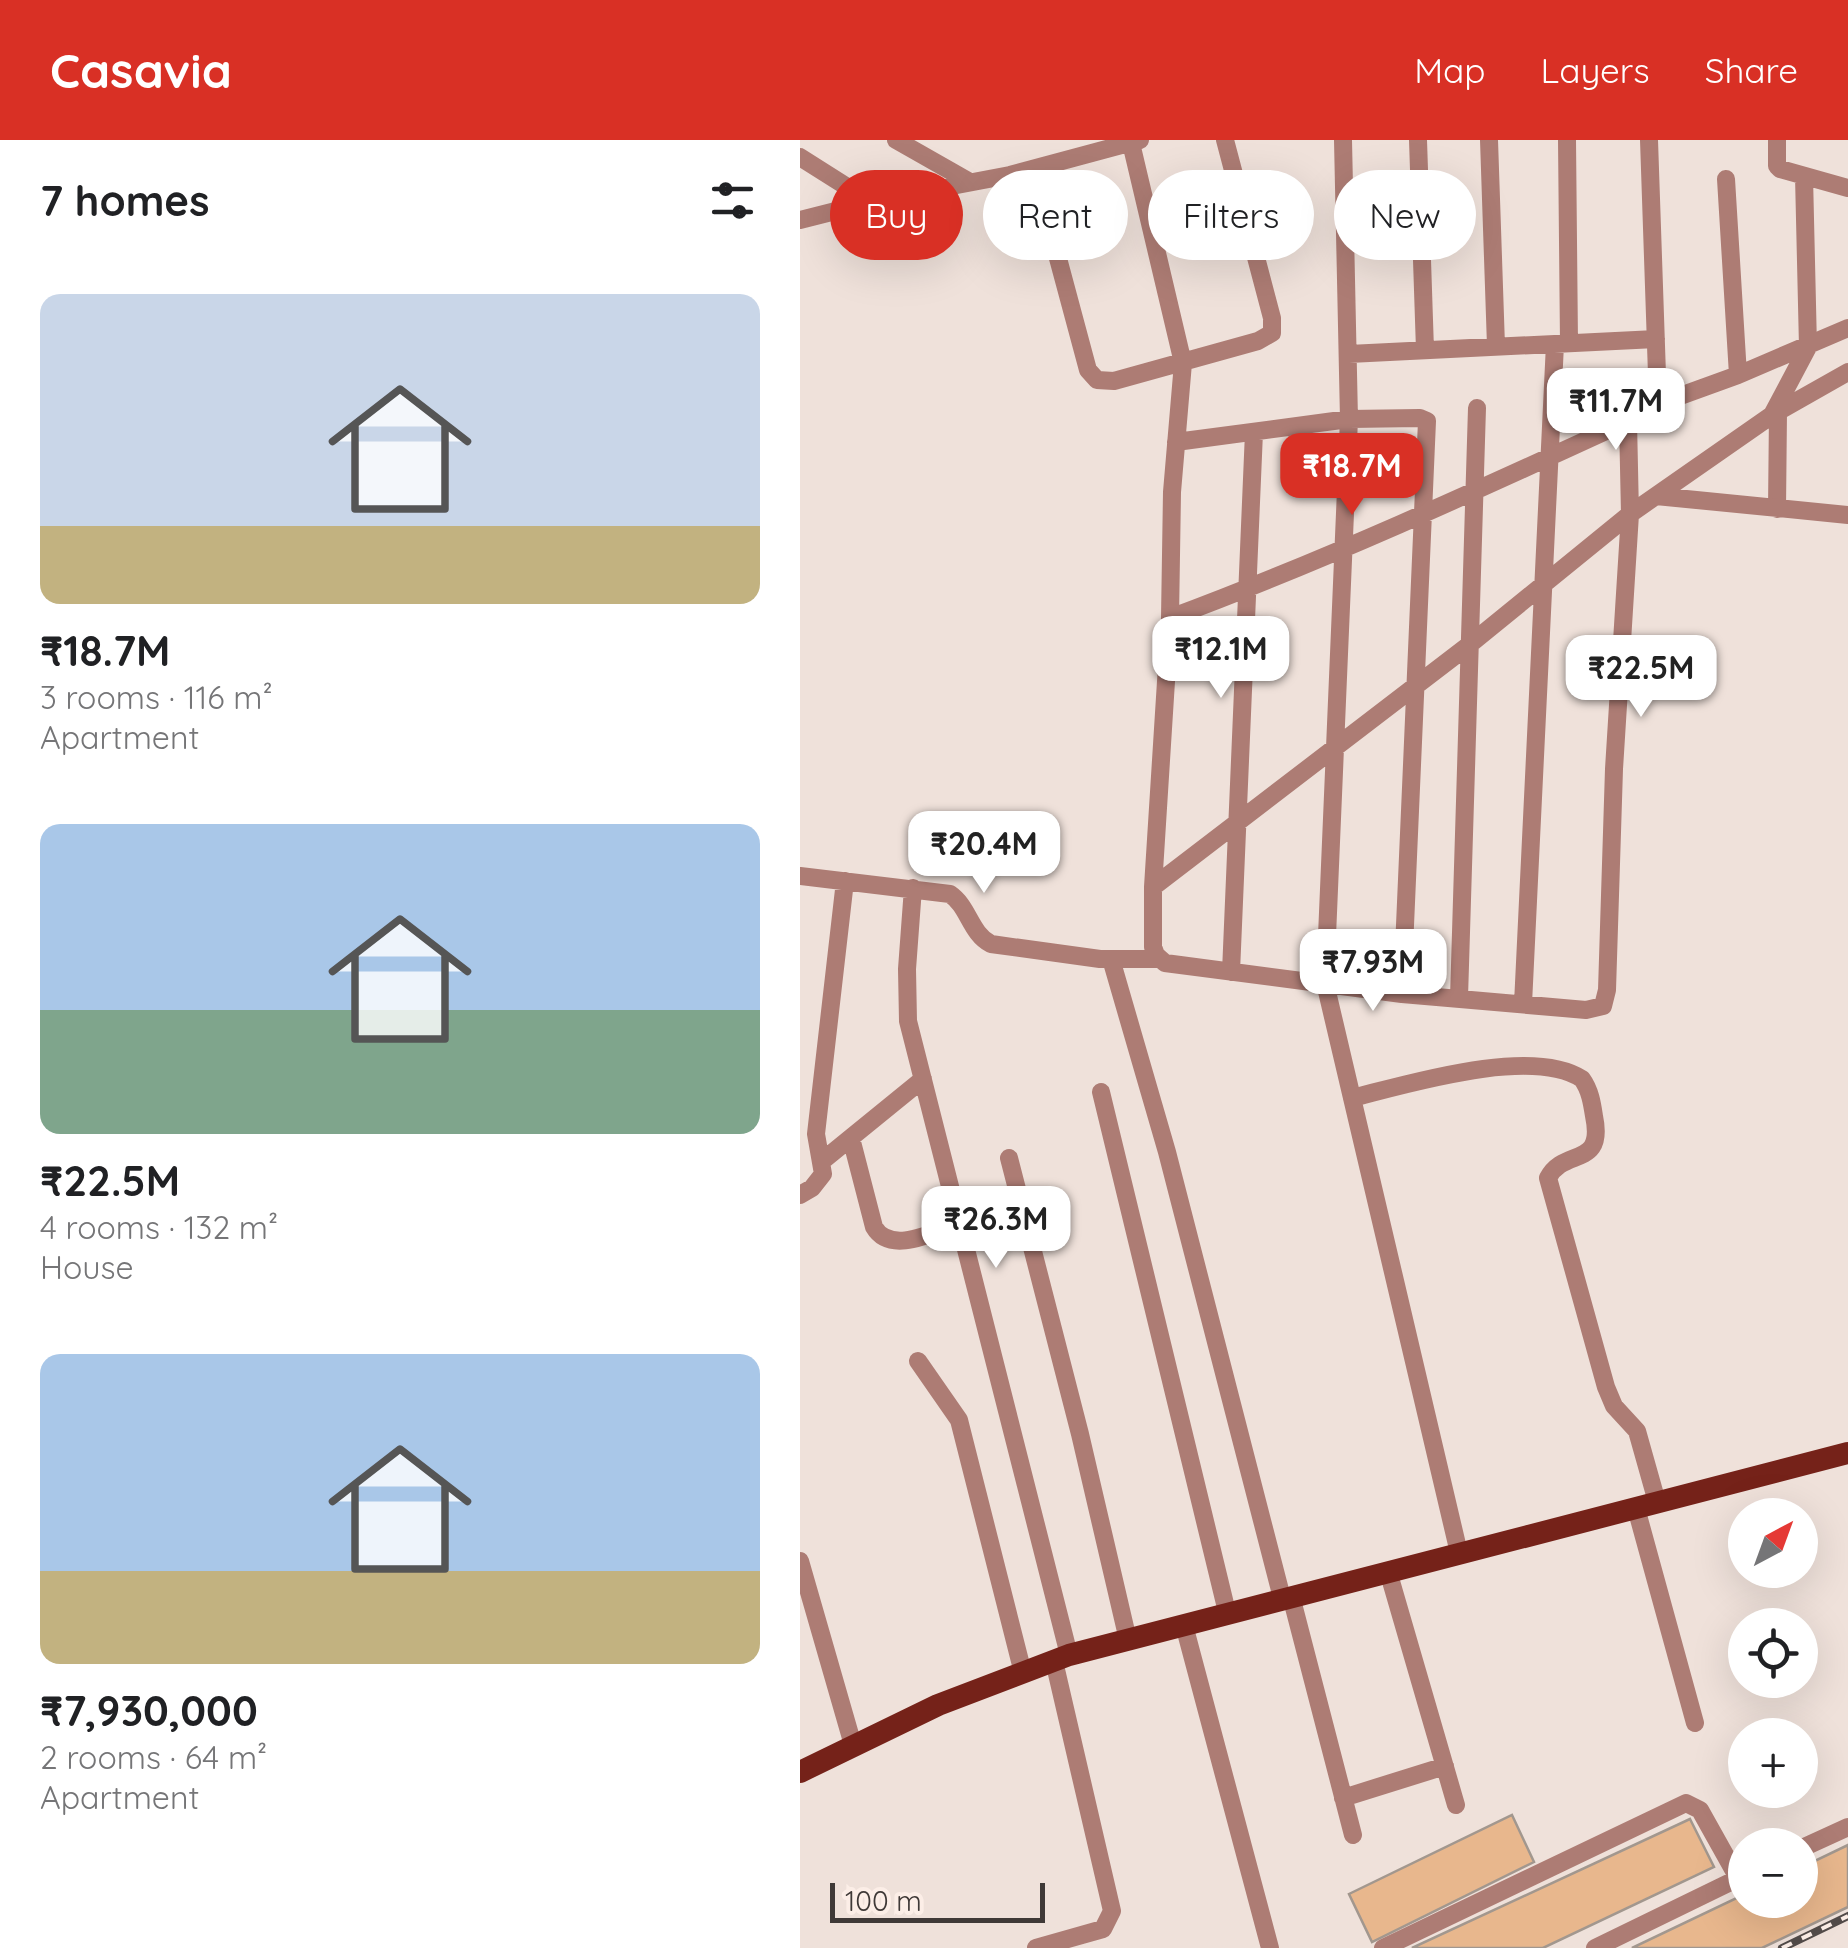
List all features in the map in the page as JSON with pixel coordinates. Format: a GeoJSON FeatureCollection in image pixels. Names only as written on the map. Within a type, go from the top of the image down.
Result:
{"type":"FeatureCollection","features":[{"type":"Feature","properties":{"kind":"main road"},"geometry":{"type":"LineString","coordinates":[[800,1772],[938,1705],[1061,1658],[1848,1452]]}},
{"type":"Feature","properties":{"kind":"street"},"geometry":{"type":"LineString","coordinates":[[896,140],[970,182]]}},
{"type":"Feature","properties":{"kind":"street"},"geometry":{"type":"LineString","coordinates":[[1034,169],[1090,374],[1104,382],[1114,381],[1258,341],[1272,333],[1272,318],[1225,140]]}},
{"type":"Feature","properties":{"kind":"street"},"geometry":{"type":"LineString","coordinates":[[1343,140],[1349,419],[1325,983],[1460,1553]]}},
{"type":"Feature","properties":{"kind":"street"},"geometry":{"type":"LineString","coordinates":[[1418,140],[1425,350]]}},
{"type":"Feature","properties":{"kind":"street"},"geometry":{"type":"LineString","coordinates":[[1490,140],[1496,346]]}},
{"type":"Feature","properties":{"kind":"street"},"geometry":{"type":"LineString","coordinates":[[1523,1004],[1550,457],[1562,344],[1566,140]]}},
{"type":"Feature","properties":{"kind":"street"},"geometry":{"type":"LineString","coordinates":[[1649,140],[1658,404]]}},
{"type":"Feature","properties":{"kind":"street"},"geometry":{"type":"LineString","coordinates":[[1776,140],[1777,166],[1784,172],[1848,185]]}},
{"type":"Feature","properties":{"kind":"street"},"geometry":{"type":"LineString","coordinates":[[963,183],[1034,169],[1097,144],[1136,141],[1183,362],[1152,886],[1153,947],[1160,960]]}},
{"type":"Feature","properties":{"kind":"street"},"geometry":{"type":"LineString","coordinates":[[800,157],[830,176]]}},
{"type":"Feature","properties":{"kind":"street"},"geometry":{"type":"LineString","coordinates":[[1777,509],[1775,413],[1808,347],[1804,176]]}},
{"type":"Feature","properties":{"kind":"street"},"geometry":{"type":"LineString","coordinates":[[1726,178],[1738,375]]}},
{"type":"Feature","properties":{"kind":"street"},"geometry":{"type":"LineString","coordinates":[[800,220],[830,212]]}},
{"type":"Feature","properties":{"kind":"street"},"geometry":{"type":"LineString","coordinates":[[1170,618],[1424,513],[1658,404],[1848,328]]}},
{"type":"Feature","properties":{"kind":"street"},"geometry":{"type":"LineString","coordinates":[[1349,354],[1656,340]]}},
{"type":"Feature","properties":{"kind":"street"},"geometry":{"type":"LineString","coordinates":[[1152,886],[1469,646],[1630,514],[1775,413],[1848,372]]}},
{"type":"Feature","properties":{"kind":"street"},"geometry":{"type":"LineString","coordinates":[[1458,998],[1476,408]]}},
{"type":"Feature","properties":{"kind":"street"},"geometry":{"type":"LineString","coordinates":[[1176,442],[1349,419],[1428,421],[1402,994]]}},
{"type":"Feature","properties":{"kind":"street"},"geometry":{"type":"LineString","coordinates":[[800,876],[940,891],[958,899],[979,936],[990,944],[1111,959],[1160,960],[1402,994],[1586,1010],[1603,1006],[1607,1000],[1614,770],[1630,514],[1628,420]]}},
{"type":"Feature","properties":{"kind":"street"},"geometry":{"type":"LineString","coordinates":[[1232,972],[1254,432]]}},
{"type":"Feature","properties":{"kind":"street"},"geometry":{"type":"LineString","coordinates":[[1656,496],[1848,515]]}},
{"type":"Feature","properties":{"kind":"street"},"geometry":{"type":"LineString","coordinates":[[800,1195],[818,1182],[822,1174],[816,1134],[845,882]]}},
{"type":"Feature","properties":{"kind":"street"},"geometry":{"type":"LineString","coordinates":[[913,888],[906,1001],[1061,1658],[1112,1911],[1103,1930],[1036,1948]]}},
{"type":"Feature","properties":{"kind":"street"},"geometry":{"type":"LineString","coordinates":[[1111,959],[1353,1835]]}},
{"type":"Feature","properties":{"kind":"street"},"geometry":{"type":"LineString","coordinates":[[1352,1098],[1474,1069],[1558,1068],[1582,1079],[1591,1098],[1598,1134],[1596,1144],[1551,1172],[1548,1178],[1606,1387],[1614,1406],[1637,1432],[1646,1505],[1696,1723]]}},
{"type":"Feature","properties":{"kind":"street"},"geometry":{"type":"LineString","coordinates":[[821,1162],[923,1080]]}},
{"type":"Feature","properties":{"kind":"street"},"geometry":{"type":"LineString","coordinates":[[1102,1092],[1227,1612]]}},
{"type":"Feature","properties":{"kind":"street"},"geometry":{"type":"LineString","coordinates":[[851,1138],[874,1226],[881,1237],[896,1241],[960,1223]]}},
{"type":"Feature","properties":{"kind":"street"},"geometry":{"type":"LineString","coordinates":[[1009,1158],[1128,1640]]}},
{"type":"Feature","properties":{"kind":"street"},"geometry":{"type":"LineString","coordinates":[[918,1361],[960,1420],[1023,1673]]}},
{"type":"Feature","properties":{"kind":"street"},"geometry":{"type":"LineString","coordinates":[[800,1560],[853,1745]]}},
{"type":"Feature","properties":{"kind":"street"},"geometry":{"type":"LineString","coordinates":[[1388,1572],[1456,1805]]}},
{"type":"Feature","properties":{"kind":"street"},"geometry":{"type":"LineString","coordinates":[[1184,1625],[1270,1948]]}},
{"type":"Feature","properties":{"kind":"street"},"geometry":{"type":"LineString","coordinates":[[1344,1798],[1445,1766]]}},
{"type":"Feature","properties":{"kind":"street"},"geometry":{"type":"LineString","coordinates":[[1383,1948],[1686,1803],[1700,1810],[1728,1854]]}},
{"type":"Feature","properties":{"kind":"street"},"geometry":{"type":"LineString","coordinates":[[1818,1841],[1848,1827]]}},
{"type":"Feature","properties":{"kind":"street"},"geometry":{"type":"LineString","coordinates":[[1595,1948],[1728,1883]]}},
{"type":"Feature","properties":{"kind":"building"},"geometry":{"type":"Polygon","coordinates":[[[1512,1815],[1534,1862],[1372,1942],[1349,1894],[1512,1815]]]}},
{"type":"Feature","properties":{"kind":"building"},"geometry":{"type":"Polygon","coordinates":[[[1690,1819],[1714,1867],[1543,1948],[1412,1948],[1690,1819]]]}},
{"type":"Feature","properties":{"kind":"building"},"geometry":{"type":"Polygon","coordinates":[[[1848,1845],[1848,1907],[1762,1948],[1632,1948],[1728,1902],[1728,1918],[1818,1918],[1818,1859],[1848,1845]]]}},
{"type":"Feature","properties":{"kind":"railway"},"geometry":{"type":"LineString","coordinates":[[1782,1948],[1848,1916]]}}]}
